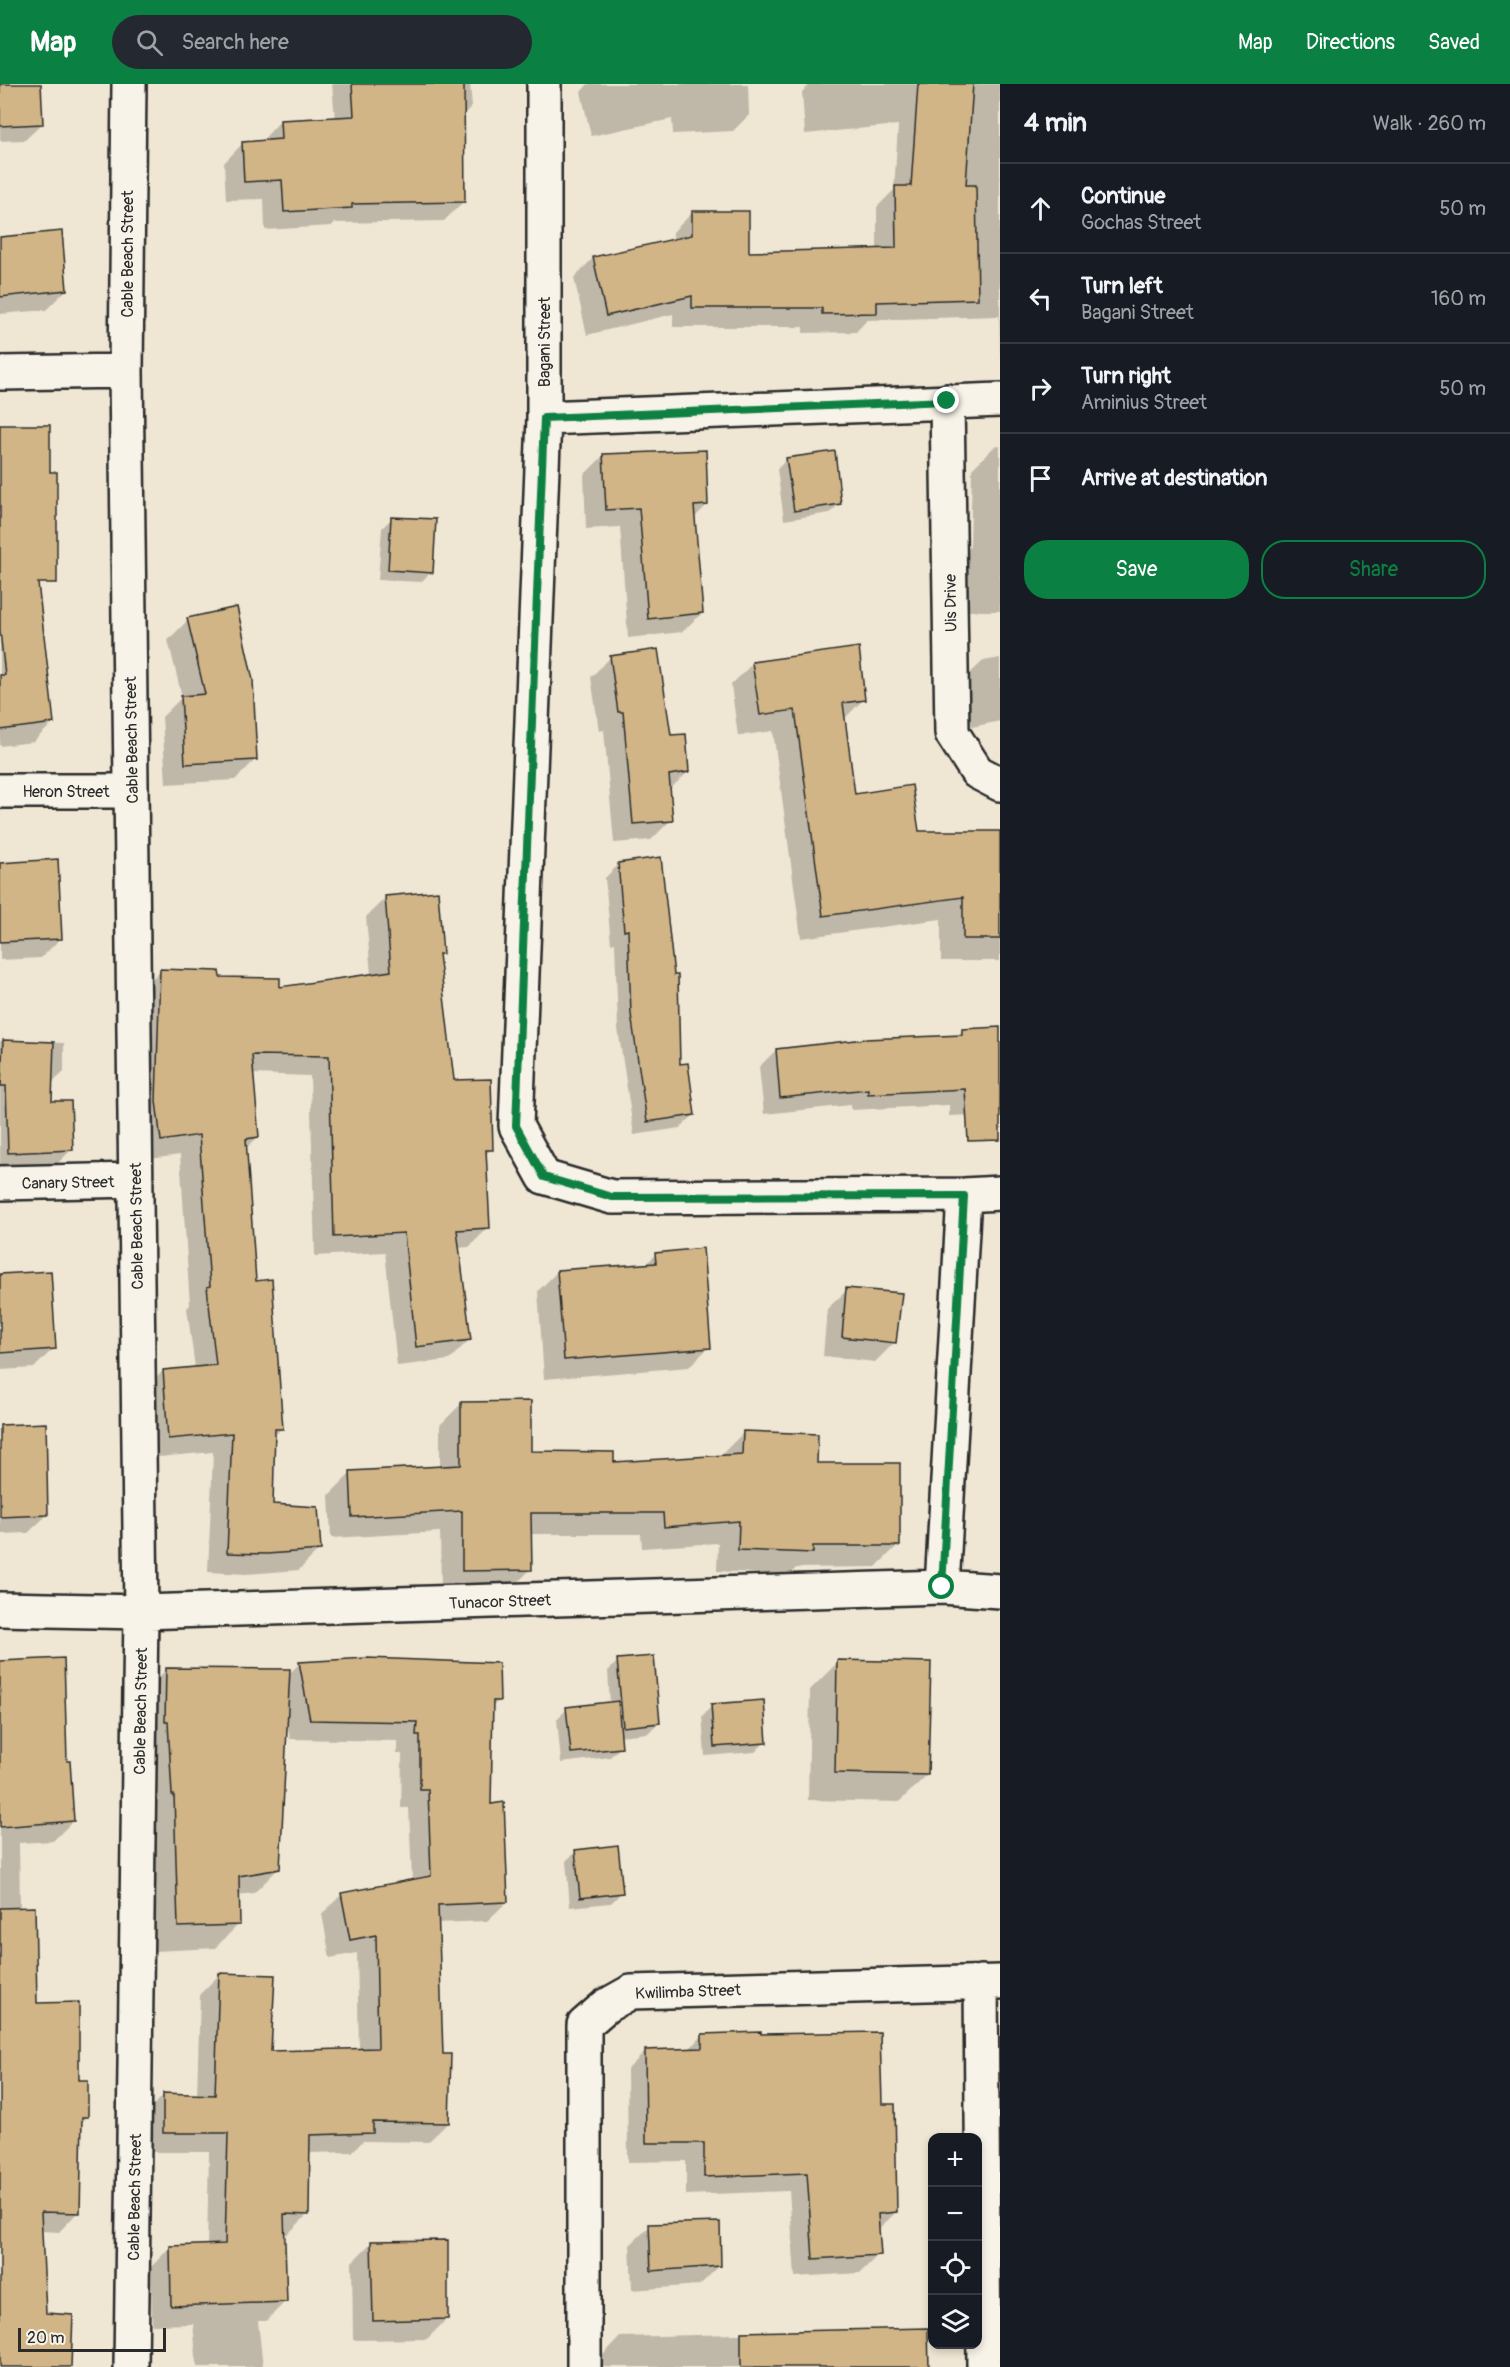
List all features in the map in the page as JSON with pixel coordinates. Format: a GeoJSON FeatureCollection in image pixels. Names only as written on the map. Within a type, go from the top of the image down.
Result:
{"type":"FeatureCollection","features":[{"type":"Feature","properties":{"kind":"street","name":"Cable Beach Street"},"geometry":{"type":"LineString","coordinates":[[129,84],[126,371],[141,1612],[132,2367]]}},
{"type":"Feature","properties":{"kind":"street","name":"Bagani Street"},"geometry":{"type":"LineString","coordinates":[[544,84],[544,418],[516,1126],[544,1177],[612,1197],[964,1196],[1000,1193]]}},
{"type":"Feature","properties":{"kind":"street"},"geometry":{"type":"LineString","coordinates":[[0,373],[126,371]]}},
{"type":"Feature","properties":{"kind":"street"},"geometry":{"type":"LineString","coordinates":[[544,418],[1000,400]]}},
{"type":"Feature","properties":{"kind":"street","name":"Uis Drive"},"geometry":{"type":"LineString","coordinates":[[947,401],[952,733],[977,772],[1000,784]]}},
{"type":"Feature","properties":{"kind":"street","name":"Heron Street"},"geometry":{"type":"LineString","coordinates":[[0,791],[131,791]]}},
{"type":"Feature","properties":{"kind":"street","name":"Canary Street"},"geometry":{"type":"LineString","coordinates":[[0,1183],[136,1180]]}},
{"type":"Feature","properties":{"kind":"street"},"geometry":{"type":"LineString","coordinates":[[942,1587],[964,1196]]}},
{"type":"Feature","properties":{"kind":"street","name":"Tunacor Street"},"geometry":{"type":"LineString","coordinates":[[0,1609],[141,1612],[942,1587],[1000,1591]]}},
{"type":"Feature","properties":{"kind":"street"},"geometry":{"type":"LineString","coordinates":[[984,2367],[991,1982]]}},
{"type":"Feature","properties":{"kind":"street","name":"Kwilimba Street"},"geometry":{"type":"LineString","coordinates":[[584,2367],[584,2025],[606,2006],[630,1992],[991,1982]]}},
{"type":"Feature","properties":{"kind":"building"},"geometry":{"type":"Polygon","coordinates":[[[0,84],[41,84],[43,124],[0,126],[0,84]]]}},
{"type":"Feature","properties":{"kind":"building"},"geometry":{"type":"Polygon","coordinates":[[[352,84],[464,84],[465,202],[352,204],[352,208],[284,212],[282,180],[244,182],[242,142],[281,139],[280,120],[354,116],[352,84]]]}},
{"type":"Feature","properties":{"kind":"building"},"geometry":{"type":"Polygon","coordinates":[[[918,84],[973,84],[966,185],[976,185],[978,299],[877,302],[877,313],[822,314],[822,308],[692,308],[692,296],[606,316],[593,257],[692,235],[692,211],[749,211],[749,252],[896,248],[895,186],[911,186],[918,84]]]}},
{"type":"Feature","properties":{"kind":"building"},"geometry":{"type":"Polygon","coordinates":[[[62,231],[67,290],[0,297],[0,237],[62,231]]]}},
{"type":"Feature","properties":{"kind":"building"},"geometry":{"type":"Polygon","coordinates":[[[0,425],[50,425],[50,472],[57,472],[57,583],[38,583],[54,723],[0,730],[0,675],[5,675],[0,631],[0,425]]]}},
{"type":"Feature","properties":{"kind":"building"},"geometry":{"type":"Polygon","coordinates":[[[706,450],[708,505],[694,506],[703,613],[648,619],[639,508],[606,510],[603,454],[706,450]]]}},
{"type":"Feature","properties":{"kind":"building"},"geometry":{"type":"Polygon","coordinates":[[[835,451],[841,504],[794,511],[786,458],[835,451]]]}},
{"type":"Feature","properties":{"kind":"building"},"geometry":{"type":"Polygon","coordinates":[[[391,517],[436,519],[433,573],[388,570],[391,517]]]}},
{"type":"Feature","properties":{"kind":"building"},"geometry":{"type":"Polygon","coordinates":[[[237,607],[253,680],[257,760],[185,764],[181,696],[205,694],[187,618],[237,607]]]}},
{"type":"Feature","properties":{"kind":"building"},"geometry":{"type":"Polygon","coordinates":[[[859,647],[865,700],[843,703],[855,794],[912,785],[919,831],[1000,831],[1000,939],[963,939],[963,897],[823,916],[795,710],[760,715],[752,662],[859,647]]]}},
{"type":"Feature","properties":{"kind":"building"},"geometry":{"type":"Polygon","coordinates":[[[658,649],[671,735],[686,734],[689,772],[669,775],[673,821],[633,824],[623,712],[618,712],[610,656],[658,649]]]}},
{"type":"Feature","properties":{"kind":"building"},"geometry":{"type":"Polygon","coordinates":[[[661,857],[674,975],[678,975],[680,1064],[688,1063],[695,1115],[647,1122],[631,1014],[628,930],[624,931],[618,863],[661,857]]]}},
{"type":"Feature","properties":{"kind":"building"},"geometry":{"type":"Polygon","coordinates":[[[58,859],[62,939],[0,942],[0,863],[58,859]]]}},
{"type":"Feature","properties":{"kind":"building"},"geometry":{"type":"Polygon","coordinates":[[[438,891],[443,954],[439,954],[454,1080],[491,1079],[493,1150],[486,1150],[490,1228],[457,1230],[471,1340],[416,1347],[404,1233],[334,1237],[329,1056],[252,1055],[259,1137],[246,1139],[256,1281],[272,1279],[283,1429],[275,1429],[273,1504],[318,1507],[321,1550],[267,1554],[227,1553],[232,1433],[168,1439],[163,1370],[216,1365],[207,1287],[210,1286],[199,1135],[161,1141],[156,1101],[160,969],[219,971],[220,977],[280,978],[280,987],[391,971],[385,896],[438,891]]]}},
{"type":"Feature","properties":{"kind":"building"},"geometry":{"type":"Polygon","coordinates":[[[1000,1027],[1000,1140],[968,1141],[965,1089],[868,1094],[868,1089],[780,1098],[776,1049],[865,1039],[962,1035],[962,1029],[1000,1027]]]}},
{"type":"Feature","properties":{"kind":"building"},"geometry":{"type":"Polygon","coordinates":[[[3,1040],[54,1042],[52,1101],[71,1101],[73,1150],[8,1153],[6,1086],[1,1086],[3,1040]]]}},
{"type":"Feature","properties":{"kind":"building"},"geometry":{"type":"Polygon","coordinates":[[[703,1248],[711,1348],[564,1360],[557,1270],[656,1263],[655,1253],[703,1248]]]}},
{"type":"Feature","properties":{"kind":"building"},"geometry":{"type":"Polygon","coordinates":[[[51,1271],[56,1349],[0,1353],[0,1274],[51,1271]]]}},
{"type":"Feature","properties":{"kind":"building"},"geometry":{"type":"Polygon","coordinates":[[[846,1288],[902,1293],[896,1343],[842,1337],[846,1288]]]}},
{"type":"Feature","properties":{"kind":"building"},"geometry":{"type":"Polygon","coordinates":[[[531,1401],[531,1451],[614,1452],[614,1462],[742,1454],[743,1431],[818,1434],[817,1463],[900,1463],[900,1546],[813,1546],[813,1553],[738,1550],[739,1521],[664,1527],[663,1513],[531,1513],[532,1570],[462,1571],[462,1511],[352,1517],[350,1471],[461,1465],[461,1402],[531,1401]]]}},
{"type":"Feature","properties":{"kind":"building"},"geometry":{"type":"Polygon","coordinates":[[[46,1423],[48,1515],[0,1517],[0,1425],[46,1423]]]}},
{"type":"Feature","properties":{"kind":"building"},"geometry":{"type":"Polygon","coordinates":[[[654,1656],[660,1723],[623,1727],[617,1659],[654,1656]]]}},
{"type":"Feature","properties":{"kind":"building"},"geometry":{"type":"Polygon","coordinates":[[[64,1658],[67,1761],[70,1761],[74,1821],[0,1827],[0,1661],[64,1658]]]}},
{"type":"Feature","properties":{"kind":"building"},"geometry":{"type":"Polygon","coordinates":[[[367,1658],[499,1663],[500,1701],[493,1701],[491,1804],[504,1802],[508,1902],[438,1905],[443,2054],[451,2054],[449,2123],[373,2122],[373,2133],[310,2135],[309,2215],[284,2214],[287,2302],[171,2306],[170,2246],[225,2244],[228,2133],[163,2133],[163,2093],[215,2095],[219,1973],[275,1975],[271,2051],[378,2048],[376,1935],[350,1940],[341,1893],[431,1876],[428,1789],[420,1789],[420,1735],[416,1735],[417,1722],[310,1720],[299,1662],[367,1658]]]}},
{"type":"Feature","properties":{"kind":"building"},"geometry":{"type":"Polygon","coordinates":[[[837,1660],[931,1662],[928,1775],[835,1773],[837,1660]]]}},
{"type":"Feature","properties":{"kind":"building"},"geometry":{"type":"Polygon","coordinates":[[[166,1668],[290,1669],[280,1869],[239,1876],[240,1925],[178,1927],[174,1795],[172,1795],[168,1722],[165,1722],[166,1668]]]}},
{"type":"Feature","properties":{"kind":"building"},"geometry":{"type":"Polygon","coordinates":[[[764,1700],[767,1743],[714,1747],[711,1704],[764,1700]]]}},
{"type":"Feature","properties":{"kind":"building"},"geometry":{"type":"Polygon","coordinates":[[[618,1701],[622,1748],[571,1753],[566,1707],[618,1701]]]}},
{"type":"Feature","properties":{"kind":"building"},"geometry":{"type":"Polygon","coordinates":[[[618,1845],[623,1893],[580,1898],[575,1850],[618,1845]]]}},
{"type":"Feature","properties":{"kind":"building"},"geometry":{"type":"Polygon","coordinates":[[[35,1907],[37,2003],[79,2002],[79,2080],[88,2080],[88,2117],[82,2117],[80,2213],[41,2212],[46,2313],[73,2315],[71,2367],[0,2367],[0,1908],[35,1907]]]}},
{"type":"Feature","properties":{"kind":"building"},"geometry":{"type":"Polygon","coordinates":[[[761,2032],[761,2034],[880,2032],[882,2104],[895,2104],[897,2212],[878,2214],[881,2255],[813,2259],[807,2173],[704,2177],[704,2143],[646,2143],[645,2050],[702,2048],[702,2034],[761,2032]]]}},
{"type":"Feature","properties":{"kind":"building"},"geometry":{"type":"Polygon","coordinates":[[[720,2222],[721,2266],[651,2271],[649,2224],[720,2222]]]}},
{"type":"Feature","properties":{"kind":"building"},"geometry":{"type":"Polygon","coordinates":[[[448,2240],[448,2319],[373,2321],[371,2241],[448,2240]]]}},
{"type":"Feature","properties":{"kind":"building"},"geometry":{"type":"Polygon","coordinates":[[[928,2328],[929,2367],[741,2367],[741,2332],[928,2328]]]}},
{"type":"Feature","properties":{"kind":"route"},"geometry":{"type":"LineString","coordinates":[[942,1587],[964,1196],[612,1197],[544,1177],[516,1126],[544,418],[947,401]]}}]}
